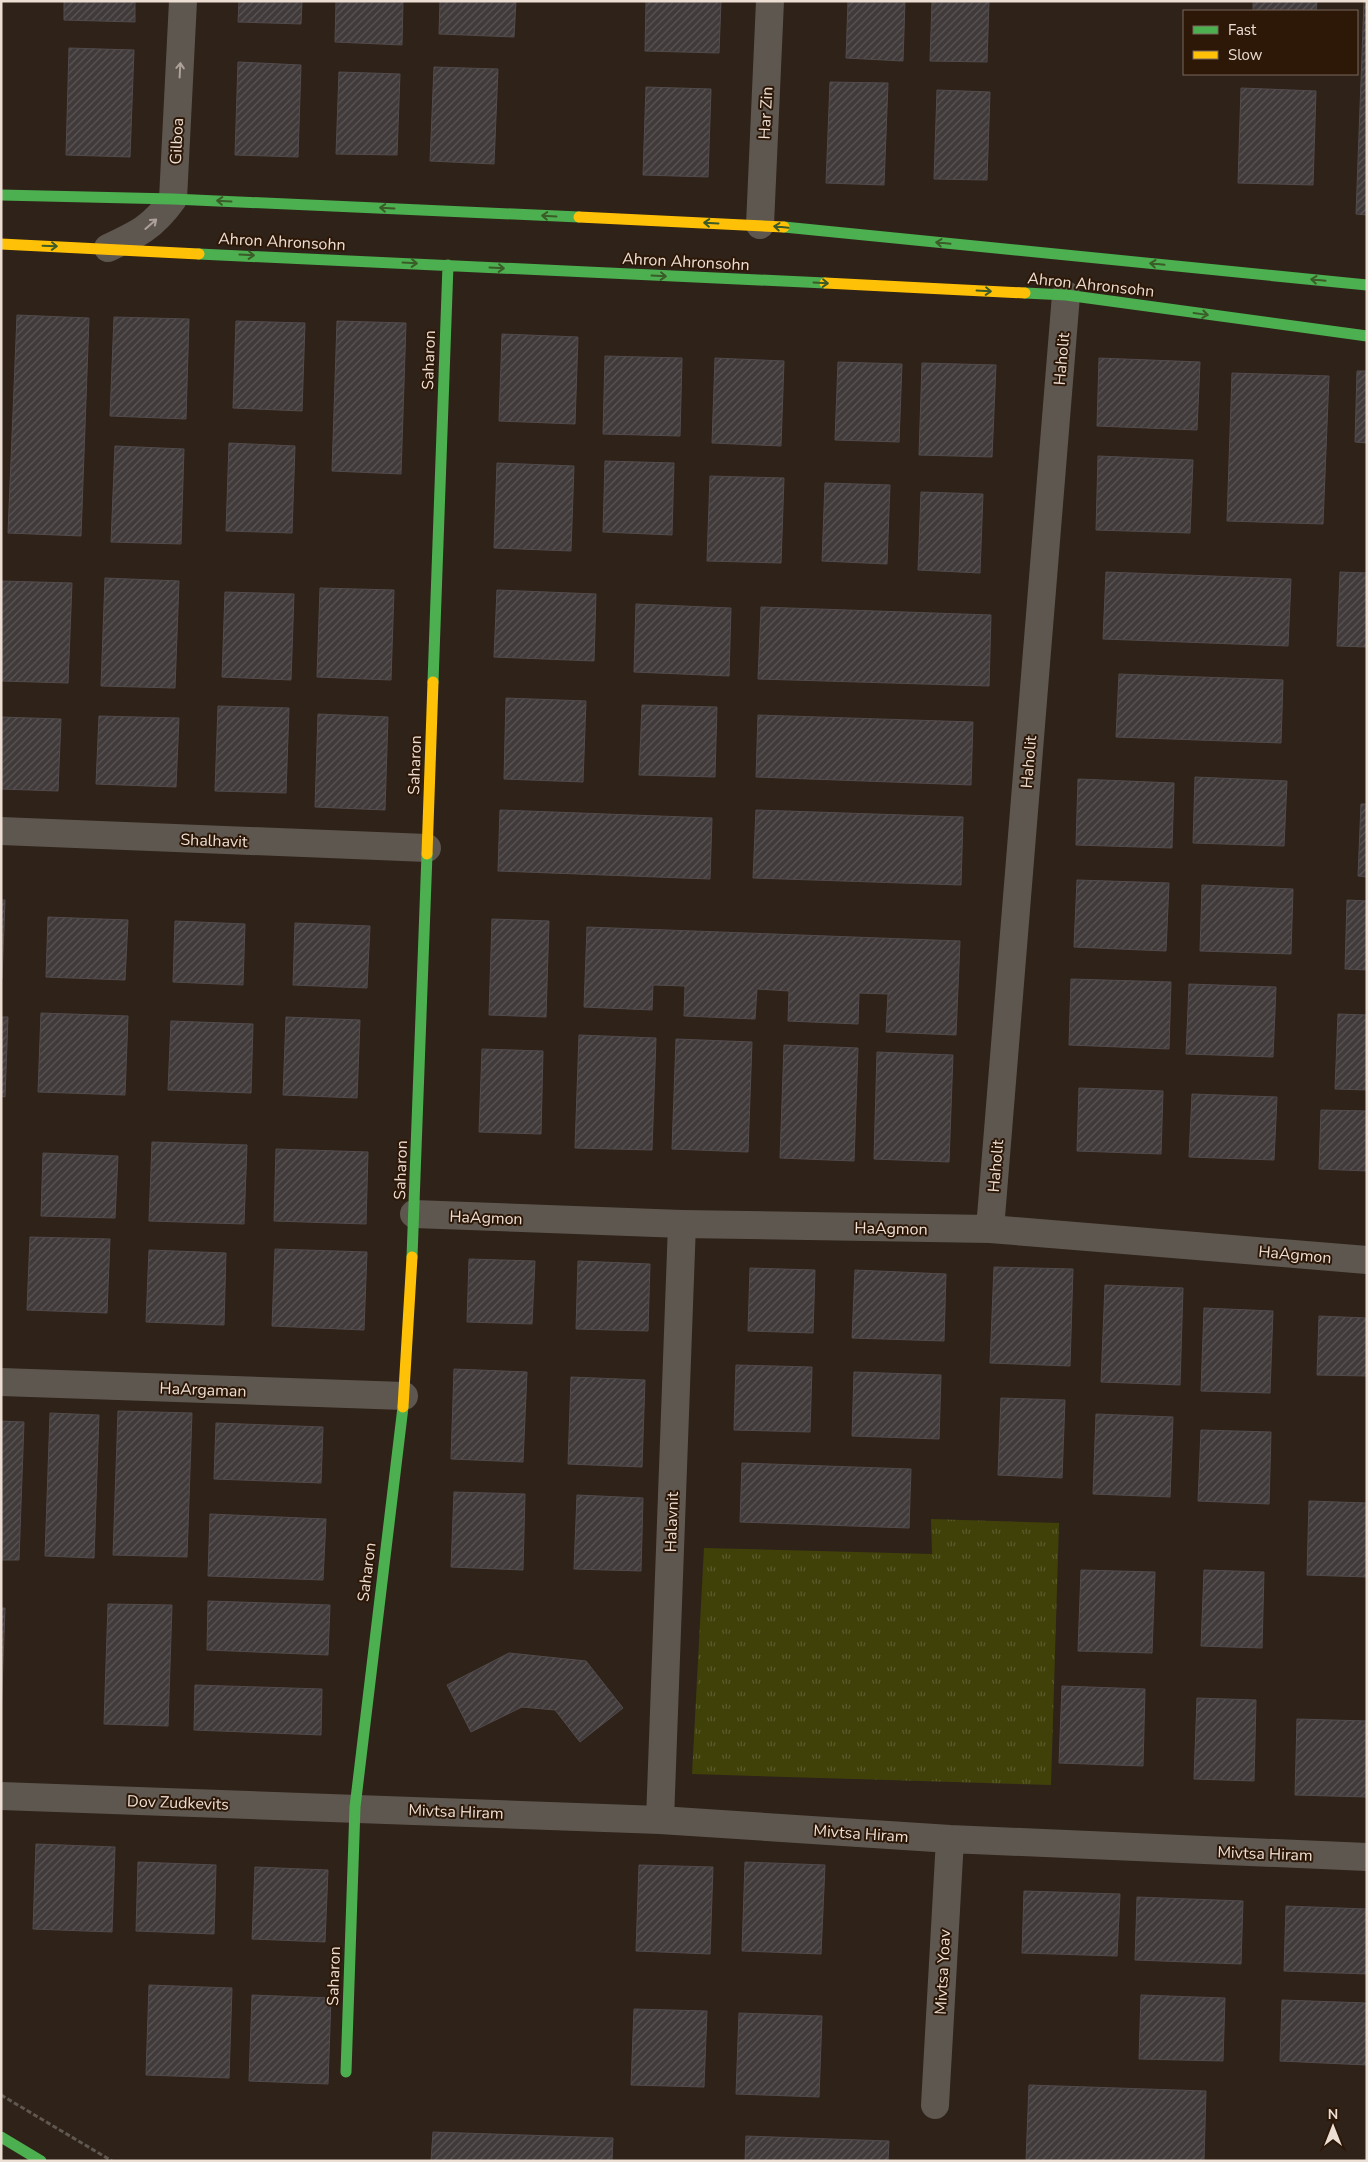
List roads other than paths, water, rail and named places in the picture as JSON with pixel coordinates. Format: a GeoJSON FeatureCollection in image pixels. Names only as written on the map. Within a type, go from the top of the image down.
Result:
{"type":"FeatureCollection","features":[{"type":"Feature","properties":{"kind":"street","name":"Gilboa"},"geometry":{"type":"LineString","coordinates":[[172,199],[183,1]]}},
{"type":"Feature","properties":{"kind":"street","name":"Har Zin"},"geometry":{"type":"LineString","coordinates":[[760,225],[770,1]]}},
{"type":"Feature","properties":{"kind":"street","name":"Ahron Ahronsohn"},"geometry":{"type":"LineString","coordinates":[[1,196],[172,199],[760,225],[1367,285]]}},
{"type":"Feature","properties":{"kind":"street"},"geometry":{"type":"LineString","coordinates":[[108,248],[141,233],[161,216],[172,199]]}},
{"type":"Feature","properties":{"kind":"street","name":"Ahron Ahronsohn"},"geometry":{"type":"LineString","coordinates":[[1,244],[1066,295],[1367,336]]}},
{"type":"Feature","properties":{"kind":"street","name":"Saharon"},"geometry":{"type":"LineString","coordinates":[[346,2072],[355,1807],[404,1396],[414,1214],[448,266]]}},
{"type":"Feature","properties":{"kind":"street","name":"Haholit"},"geometry":{"type":"LineString","coordinates":[[990,1229],[1066,295]]}},
{"type":"Feature","properties":{"kind":"street","name":"Shalhavit"},"geometry":{"type":"LineString","coordinates":[[1,831],[427,848]]}},
{"type":"Feature","properties":{"kind":"street","name":"HaAgmon"},"geometry":{"type":"LineString","coordinates":[[414,1214],[682,1224],[990,1229],[1367,1260]]}},
{"type":"Feature","properties":{"kind":"street","name":"Halavnit"},"geometry":{"type":"LineString","coordinates":[[660,1820],[682,1224]]}},
{"type":"Feature","properties":{"kind":"street","name":"HaArgaman"},"geometry":{"type":"LineString","coordinates":[[1,1382],[404,1396]]}},
{"type":"Feature","properties":{"kind":"street","name":"Dov Zudkevits"},"geometry":{"type":"LineString","coordinates":[[1,1796],[355,1807]]}},
{"type":"Feature","properties":{"kind":"street","name":"Mivtsa Hiram"},"geometry":{"type":"LineString","coordinates":[[355,1807],[660,1820],[950,1840],[1367,1857]]}},
{"type":"Feature","properties":{"kind":"street","name":"Mivtsa Yoav"},"geometry":{"type":"LineString","coordinates":[[935,2105],[950,1840]]}},
{"type":"Feature","properties":{"kind":"street"},"geometry":{"type":"LineString","coordinates":[[1,2137],[41,2161]]}}]}
